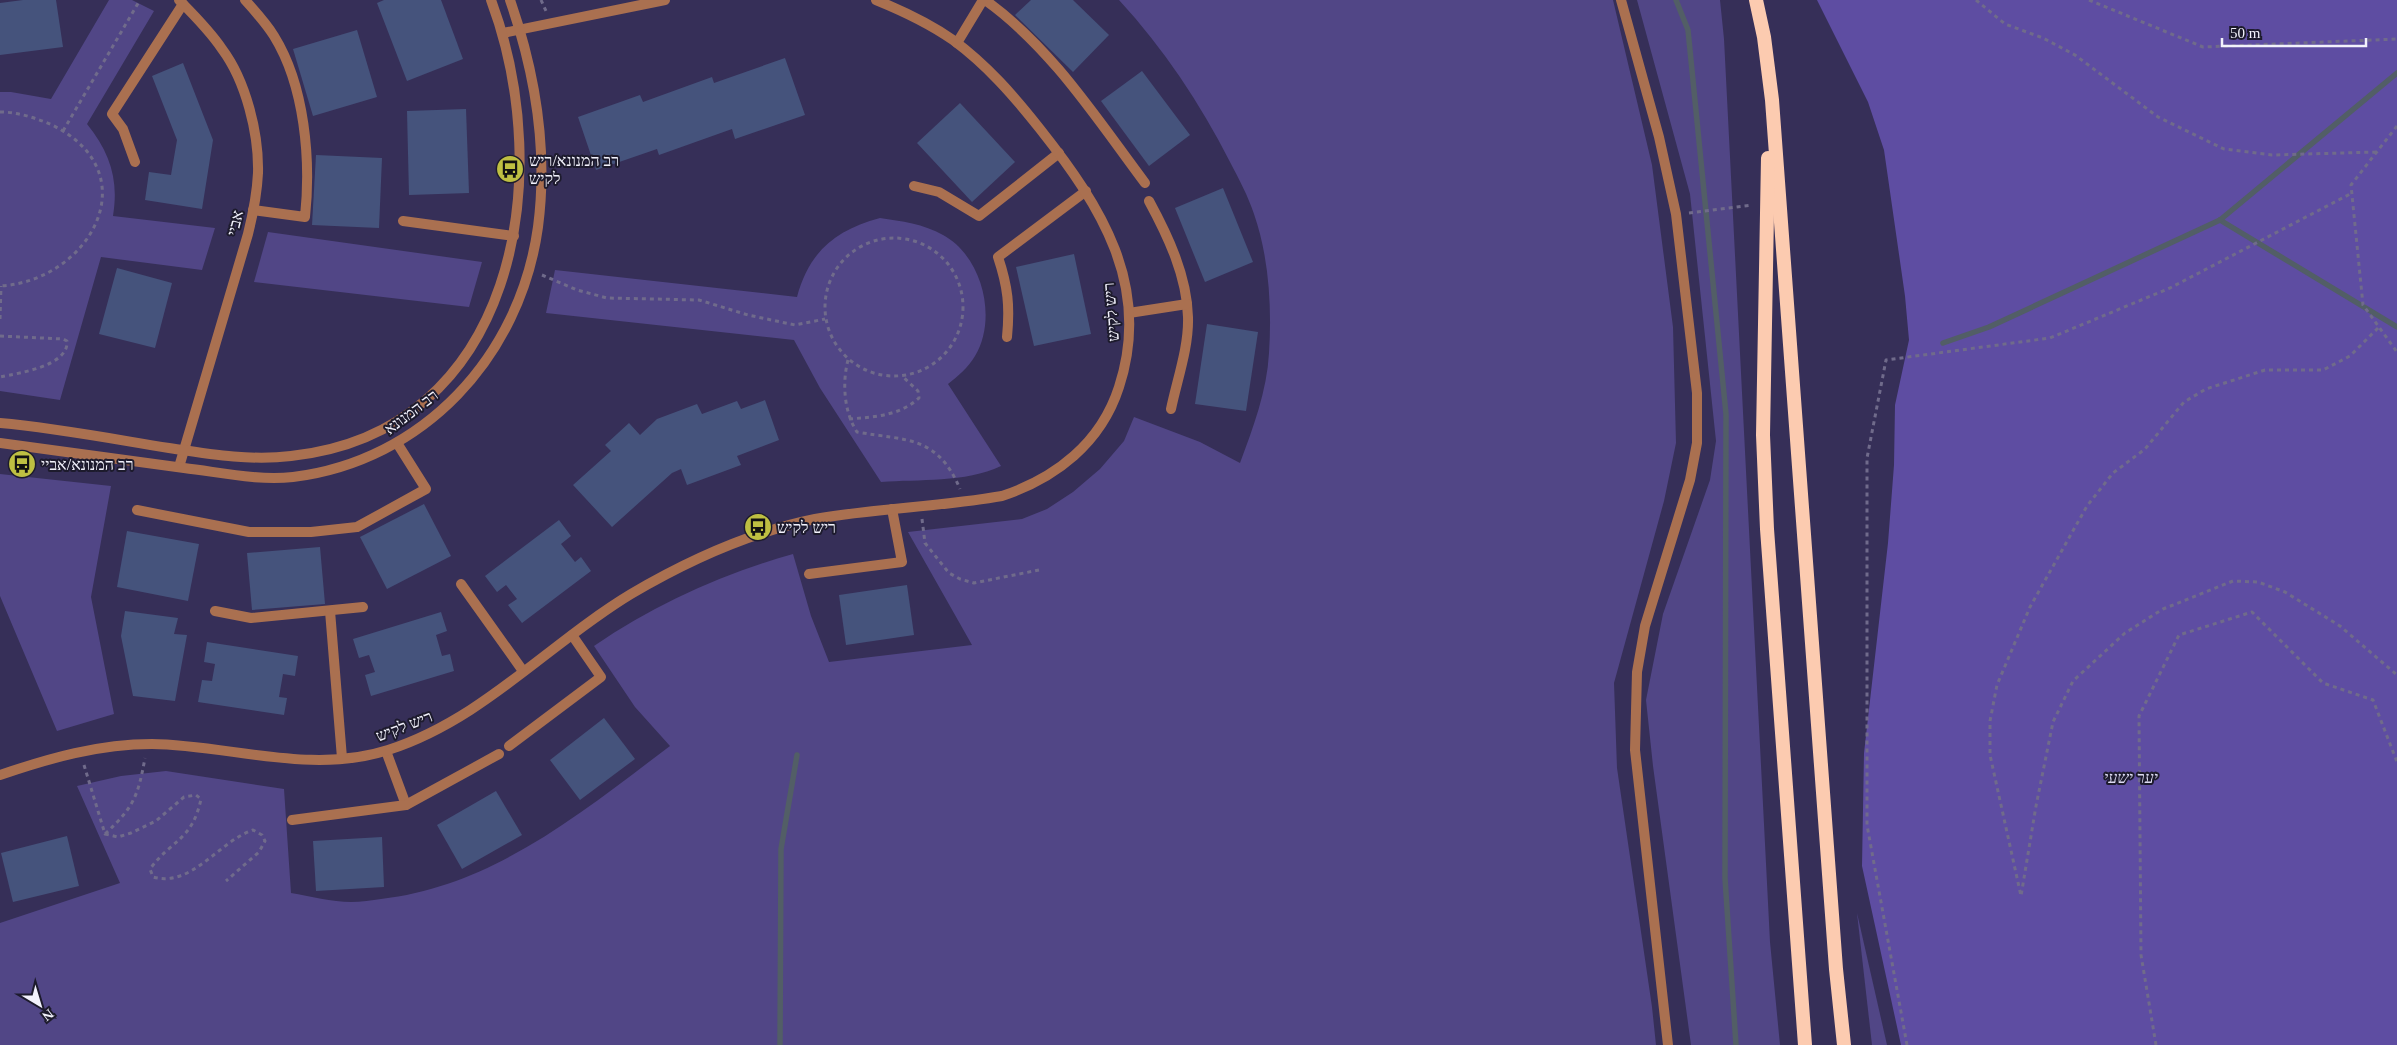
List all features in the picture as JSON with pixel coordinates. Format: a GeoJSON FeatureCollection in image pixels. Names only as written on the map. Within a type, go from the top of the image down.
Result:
{"type":"FeatureCollection","features":[{"type":"Feature","properties":{"kind":"highway"},"geometry":{"type":"LineString","coordinates":[[1756,0],[1764,37],[1772,100],[1834,950],[1844,1045]]}},
{"type":"Feature","properties":{"kind":"highway"},"geometry":{"type":"LineString","coordinates":[[1764,37],[1767,100],[1767,203],[1763,434],[1767,519],[1799,984],[1805,1045]]}},
{"type":"Feature","properties":{"kind":"street"},"geometry":{"type":"LineString","coordinates":[[245,0],[274,36],[289,69],[301,110],[307,151],[308,188],[304,217],[253,210]]}},
{"type":"Feature","properties":{"kind":"street","name":"רב המנונא"},"geometry":{"type":"LineString","coordinates":[[0,422],[184,450],[261,458],[292,456],[349,443],[381,429],[410,412],[432,394],[453,371],[471,346],[503,282],[514,236],[520,189],[520,152],[512,79],[503,33],[491,0]]}},
{"type":"Feature","properties":{"kind":"street","name":"רב המנונא"},"geometry":{"type":"LineString","coordinates":[[0,443],[264,478],[289,477],[342,467],[397,443],[446,407],[483,364],[512,314],[528,269],[538,227],[541,162],[534,91],[520,30],[510,0]]}},
{"type":"Feature","properties":{"kind":"street"},"geometry":{"type":"LineString","coordinates":[[503,33],[665,0]]}},
{"type":"Feature","properties":{"kind":"street","name":"ריש לקיש"},"geometry":{"type":"LineString","coordinates":[[0,775],[79,751],[148,744],[196,747],[276,758],[342,758],[367,756],[386,751],[423,738],[459,719],[491,698],[523,671],[629,595],[660,578],[747,539],[777,528],[816,519],[1002,496],[1028,488],[1065,465],[1083,449],[1113,405],[1130,345],[1129,313],[1125,283],[1118,257],[1106,227],[1086,190],[993,74],[932,26],[876,0]]}},
{"type":"Feature","properties":{"kind":"street"},"geometry":{"type":"LineString","coordinates":[[956,43],[984,0],[1028,38],[1074,86],[1145,183]]}},
{"type":"Feature","properties":{"kind":"street"},"geometry":{"type":"LineString","coordinates":[[1620,0],[1654,117],[1676,214],[1697,393],[1697,443],[1690,480],[1645,626],[1637,672],[1635,707],[1635,750],[1668,1045]]}},
{"type":"Feature","properties":{"kind":"street"},"geometry":{"type":"LineString","coordinates":[[135,162],[123,129],[112,114],[181,2]]}},
{"type":"Feature","properties":{"kind":"street","name":"אביי"},"geometry":{"type":"LineString","coordinates":[[179,467],[253,210],[258,171],[256,141],[238,77],[224,50],[181,2]]}},
{"type":"Feature","properties":{"kind":"street"},"geometry":{"type":"LineString","coordinates":[[914,186],[939,192],[979,216],[1058,153]]}},
{"type":"Feature","properties":{"kind":"street"},"geometry":{"type":"LineString","coordinates":[[1007,337],[1010,306],[1007,284],[998,257],[1086,190]]}},
{"type":"Feature","properties":{"kind":"street"},"geometry":{"type":"LineString","coordinates":[[1149,201],[1175,255],[1187,304],[1186,342],[1171,409]]}},
{"type":"Feature","properties":{"kind":"street"},"geometry":{"type":"LineString","coordinates":[[403,221],[514,236]]}},
{"type":"Feature","properties":{"kind":"street"},"geometry":{"type":"LineString","coordinates":[[1129,313],[1187,304]]}},
{"type":"Feature","properties":{"kind":"street"},"geometry":{"type":"LineString","coordinates":[[138,510],[268,534],[357,527],[426,490],[397,443]]}},
{"type":"Feature","properties":{"kind":"street"},"geometry":{"type":"LineString","coordinates":[[809,574],[902,562],[892,509]]}},
{"type":"Feature","properties":{"kind":"street"},"geometry":{"type":"LineString","coordinates":[[461,584],[523,671]]}},
{"type":"Feature","properties":{"kind":"street"},"geometry":{"type":"LineString","coordinates":[[215,611],[251,618],[363,607]]}},
{"type":"Feature","properties":{"kind":"street"},"geometry":{"type":"LineString","coordinates":[[330,610],[342,758]]}},
{"type":"Feature","properties":{"kind":"street"},"geometry":{"type":"LineString","coordinates":[[509,746],[601,677],[572,635]]}},
{"type":"Feature","properties":{"kind":"street"},"geometry":{"type":"LineString","coordinates":[[386,751],[406,805]]}},
{"type":"Feature","properties":{"kind":"street"},"geometry":{"type":"LineString","coordinates":[[292,820],[406,805],[499,754]]}},
{"type":"Feature","properties":{"kind":"path"},"geometry":{"type":"LineString","coordinates":[[63,131],[140,0]]}},
{"type":"Feature","properties":{"kind":"path"},"geometry":{"type":"LineString","coordinates":[[1976,0],[2005,24],[2043,38],[2075,55],[2158,117],[2224,149],[2272,155],[2377,152]]}},
{"type":"Feature","properties":{"kind":"path"},"geometry":{"type":"LineString","coordinates":[[2089,0],[2203,47],[2397,39]]}},
{"type":"Feature","properties":{"kind":"path"},"geometry":{"type":"LineString","coordinates":[[0,112],[13,112],[43,121],[63,131],[88,150],[99,172],[102,205],[92,234],[76,253],[52,270],[21,284],[0,286],[0,319]]}},
{"type":"Feature","properties":{"kind":"path"},"geometry":{"type":"LineString","coordinates":[[2397,126],[2351,185],[2362,305],[2397,352]]}},
{"type":"Feature","properties":{"kind":"path"},"geometry":{"type":"LineString","coordinates":[[1907,1045],[1867,825],[1867,458],[1886,360],[2050,338],[2170,288],[2352,193]]}},
{"type":"Feature","properties":{"kind":"path"},"geometry":{"type":"LineString","coordinates":[[1676,214],[1767,203]]}},
{"type":"Feature","properties":{"kind":"path"},"geometry":{"type":"LineString","coordinates":[[884,238],[901,238],[918,242],[933,250],[946,261],[956,275],[962,291],[964,308],[961,325],[954,341],[944,355],[931,366],[902,376],[880,376],[863,370],[848,360],[836,347],[825,319],[825,296],[830,279],[839,264],[852,251],[884,238]]}},
{"type":"Feature","properties":{"kind":"path"},"geometry":{"type":"LineString","coordinates":[[528,269],[577,290],[607,298],[699,300],[748,315],[795,325],[825,319]]}},
{"type":"Feature","properties":{"kind":"path"},"geometry":{"type":"LineString","coordinates":[[2378,328],[2350,356],[2323,370],[2265,370],[2206,389],[2184,402],[2144,449],[2113,472],[2087,506],[2030,607],[1997,685],[1992,712],[1990,755],[2021,896],[2036,806],[2053,722],[2072,681],[2125,633],[2162,609],[2233,582],[2258,582],[2285,592],[2340,626],[2397,675]]}},
{"type":"Feature","properties":{"kind":"path"},"geometry":{"type":"LineString","coordinates":[[0,336],[63,339],[67,341],[65,353],[53,362],[0,377]]}},
{"type":"Feature","properties":{"kind":"path"},"geometry":{"type":"LineString","coordinates":[[848,360],[844,376],[849,419],[857,432],[907,439],[932,450],[952,469],[966,501]]}},
{"type":"Feature","properties":{"kind":"path"},"geometry":{"type":"LineString","coordinates":[[849,419],[878,416],[904,410],[913,403],[919,398],[918,391],[902,376]]}},
{"type":"Feature","properties":{"kind":"path"},"geometry":{"type":"LineString","coordinates":[[921,506],[925,543],[949,574],[974,583],[1039,570]]}},
{"type":"Feature","properties":{"kind":"path"},"geometry":{"type":"LineString","coordinates":[[2156,1045],[2141,955],[2139,716],[2179,635],[2252,612],[2322,683],[2373,700],[2397,762]]}},
{"type":"Feature","properties":{"kind":"path"},"geometry":{"type":"LineString","coordinates":[[105,834],[126,814],[138,792],[148,744]]}},
{"type":"Feature","properties":{"kind":"path"},"geometry":{"type":"LineString","coordinates":[[79,751],[105,834]]}},
{"type":"Feature","properties":{"kind":"path"},"geometry":{"type":"LineString","coordinates":[[105,834],[118,837],[131,833],[156,821],[184,796],[196,795],[201,799],[197,817],[185,836],[160,856],[150,868],[153,877],[165,881],[190,872],[242,833],[253,830],[262,835],[265,842],[259,852],[226,881]]}},
{"type":"Feature","properties":{"kind":"shaded area"},"geometry":{"type":"Polygon","coordinates":[[[109,0],[132,0],[154,11],[87,124],[102,145],[111,167],[115,190],[113,216],[215,228],[202,270],[101,257],[60,400],[0,391],[0,92],[51,99],[109,0]]]}},
{"type":"Feature","properties":{"kind":"shaded area"},"geometry":{"type":"Polygon","coordinates":[[[1119,0],[1613,0],[1652,165],[1673,327],[1676,443],[1664,501],[1614,683],[1617,768],[1656,1045],[0,1045],[0,923],[120,883],[77,786],[121,776],[166,771],[284,789],[291,893],[351,902],[381,899],[422,891],[461,879],[499,862],[535,842],[604,796],[670,746],[635,707],[594,646],[665,604],[715,581],[793,554],[811,616],[829,662],[972,645],[908,532],[1022,519],[1047,509],[1073,492],[1100,469],[1124,441],[1134,417],[1200,442],[1240,463],[1254,423],[1268,367],[1270,301],[1266,265],[1259,230],[1252,207],[1243,188],[1194,98],[1166,57],[1119,0]]]}},
{"type":"Feature","properties":{"kind":"shaded area"},"geometry":{"type":"Polygon","coordinates":[[[1637,0],[1720,0],[1724,39],[1770,942],[1780,1045],[1691,1045],[1653,766],[1646,700],[1663,614],[1710,480],[1716,441],[1690,194],[1637,0]]]}},
{"type":"Feature","properties":{"kind":"shaded area"},"geometry":{"type":"Polygon","coordinates":[[[880,218],[904,222],[936,231],[957,245],[968,257],[976,272],[982,289],[985,307],[982,341],[969,364],[948,384],[1001,466],[957,478],[881,482],[820,388],[794,340],[546,313],[555,270],[797,297],[809,267],[826,245],[850,229],[880,218]]]}},
{"type":"Feature","properties":{"kind":"shaded area"},"geometry":{"type":"Polygon","coordinates":[[[268,232],[482,262],[469,307],[254,282],[268,232]]]}},
{"type":"Feature","properties":{"kind":"shaded area"},"geometry":{"type":"Polygon","coordinates":[[[0,474],[111,486],[91,597],[114,714],[57,731],[0,596],[0,474]]]}},
{"type":"Feature","properties":{"kind":"shaded area"},"geometry":{"type":"Polygon","coordinates":[[[1857,913],[1887,1045],[1872,1045],[1857,913]]]}},
{"type":"Feature","properties":{"kind":"green space","name":"יער ישעי"},"geometry":{"type":"Polygon","coordinates":[[[1817,0],[2397,0],[2397,1045],[1901,1045],[1862,866],[1864,753],[1888,543],[1894,465],[1895,405],[1909,340],[1905,296],[1884,150],[1868,102],[1817,0]]]}},
{"type":"Feature","properties":{"kind":"building"},"geometry":{"type":"Polygon","coordinates":[[[23,0],[56,0],[63,47],[0,55],[0,3],[23,0]]]}},
{"type":"Feature","properties":{"kind":"building"},"geometry":{"type":"Polygon","coordinates":[[[384,0],[441,0],[463,59],[407,81],[377,3],[384,0]]]}},
{"type":"Feature","properties":{"kind":"building"},"geometry":{"type":"Polygon","coordinates":[[[1031,0],[1073,0],[1109,35],[1073,72],[1015,15],[1031,0]]]}},
{"type":"Feature","properties":{"kind":"building"},"geometry":{"type":"Polygon","coordinates":[[[357,30],[377,97],[313,116],[293,49],[357,30]]]}},
{"type":"Feature","properties":{"kind":"building"},"geometry":{"type":"Polygon","coordinates":[[[785,58],[805,115],[735,139],[732,129],[659,155],[657,149],[596,170],[578,117],[640,95],[643,102],[712,77],[714,83],[785,58]]]}},
{"type":"Feature","properties":{"kind":"building"},"geometry":{"type":"Polygon","coordinates":[[[183,63],[213,140],[202,209],[145,200],[149,172],[171,175],[177,140],[152,76],[183,63]]]}},
{"type":"Feature","properties":{"kind":"building"},"geometry":{"type":"Polygon","coordinates":[[[1142,71],[1190,135],[1149,166],[1101,101],[1142,71]]]}},
{"type":"Feature","properties":{"kind":"building"},"geometry":{"type":"Polygon","coordinates":[[[960,103],[1015,162],[972,202],[917,143],[960,103]]]}},
{"type":"Feature","properties":{"kind":"building"},"geometry":{"type":"Polygon","coordinates":[[[466,109],[469,193],[409,195],[407,111],[466,109]]]}},
{"type":"Feature","properties":{"kind":"building"},"geometry":{"type":"Polygon","coordinates":[[[316,155],[382,158],[379,228],[312,225],[316,155]]]}},
{"type":"Feature","properties":{"kind":"building"},"geometry":{"type":"Polygon","coordinates":[[[1223,188],[1253,262],[1205,282],[1175,208],[1223,188]]]}},
{"type":"Feature","properties":{"kind":"building"},"geometry":{"type":"Polygon","coordinates":[[[1074,254],[1091,334],[1034,346],[1016,267],[1074,254]]]}},
{"type":"Feature","properties":{"kind":"building"},"geometry":{"type":"Polygon","coordinates":[[[117,268],[172,283],[155,348],[99,334],[117,268]]]}},
{"type":"Feature","properties":{"kind":"building"},"geometry":{"type":"Polygon","coordinates":[[[1207,324],[1258,332],[1246,411],[1195,404],[1207,324]]]}},
{"type":"Feature","properties":{"kind":"building"},"geometry":{"type":"Polygon","coordinates":[[[765,400],[779,440],[737,456],[741,465],[687,485],[681,469],[672,473],[612,527],[573,485],[611,451],[605,445],[629,423],[640,435],[657,419],[697,404],[702,414],[737,401],[741,409],[765,400]]]}},
{"type":"Feature","properties":{"kind":"building"},"geometry":{"type":"Polygon","coordinates":[[[424,504],[451,556],[387,589],[360,537],[424,504]]]}},
{"type":"Feature","properties":{"kind":"building"},"geometry":{"type":"Polygon","coordinates":[[[559,520],[571,536],[561,544],[575,562],[581,557],[591,571],[522,623],[508,605],[517,599],[506,585],[497,592],[485,576],[559,520]]]}},
{"type":"Feature","properties":{"kind":"building"},"geometry":{"type":"Polygon","coordinates":[[[127,531],[199,544],[188,601],[117,587],[127,531]]]}},
{"type":"Feature","properties":{"kind":"building"},"geometry":{"type":"Polygon","coordinates":[[[320,547],[325,604],[252,610],[247,553],[320,547]]]}},
{"type":"Feature","properties":{"kind":"building"},"geometry":{"type":"Polygon","coordinates":[[[907,585],[914,635],[846,645],[839,595],[907,585]]]}},
{"type":"Feature","properties":{"kind":"building"},"geometry":{"type":"Polygon","coordinates":[[[125,611],[178,618],[174,634],[187,635],[175,701],[133,696],[121,636],[125,611]]]}},
{"type":"Feature","properties":{"kind":"building"},"geometry":{"type":"Polygon","coordinates":[[[441,612],[447,631],[436,635],[442,656],[450,654],[454,671],[371,696],[365,675],[375,672],[369,655],[359,658],[353,639],[441,612]]]}},
{"type":"Feature","properties":{"kind":"building"},"geometry":{"type":"Polygon","coordinates":[[[207,642],[298,656],[295,676],[283,674],[279,697],[287,698],[284,715],[198,702],[202,680],[212,681],[215,664],[204,662],[207,642]]]}},
{"type":"Feature","properties":{"kind":"building"},"geometry":{"type":"Polygon","coordinates":[[[604,718],[635,759],[580,800],[550,760],[604,718]]]}},
{"type":"Feature","properties":{"kind":"building"},"geometry":{"type":"Polygon","coordinates":[[[496,791],[522,835],[462,869],[437,825],[496,791]]]}},
{"type":"Feature","properties":{"kind":"building"},"geometry":{"type":"Polygon","coordinates":[[[67,836],[79,886],[13,902],[1,853],[67,836]]]}},
{"type":"Feature","properties":{"kind":"building"},"geometry":{"type":"Polygon","coordinates":[[[382,837],[384,887],[316,891],[313,841],[382,837]]]}},
{"type":"Feature","properties":{"kind":"waterway"},"geometry":{"type":"LineString","coordinates":[[1676,0],[1688,30],[1726,414],[1725,878],[1736,1045]]}},
{"type":"Feature","properties":{"kind":"waterway"},"geometry":{"type":"LineString","coordinates":[[1943,343],[1989,327],[2220,220],[2397,73]]}},
{"type":"Feature","properties":{"kind":"waterway"},"geometry":{"type":"LineString","coordinates":[[2220,220],[2397,327]]}},
{"type":"Feature","properties":{"kind":"waterway"},"geometry":{"type":"LineString","coordinates":[[780,1045],[781,849],[797,755]]}},
{"type":"Feature","properties":{"kind":"place","name":"רב המנונא/ריש לקיש"},"geometry":{"type":"Point","coordinates":[510,169]}},
{"type":"Feature","properties":{"kind":"place","name":"רב המנונא/אביי"},"geometry":{"type":"Point","coordinates":[22,464]}},
{"type":"Feature","properties":{"kind":"place","name":"ריש לקיש"},"geometry":{"type":"Point","coordinates":[758,527]}}]}
